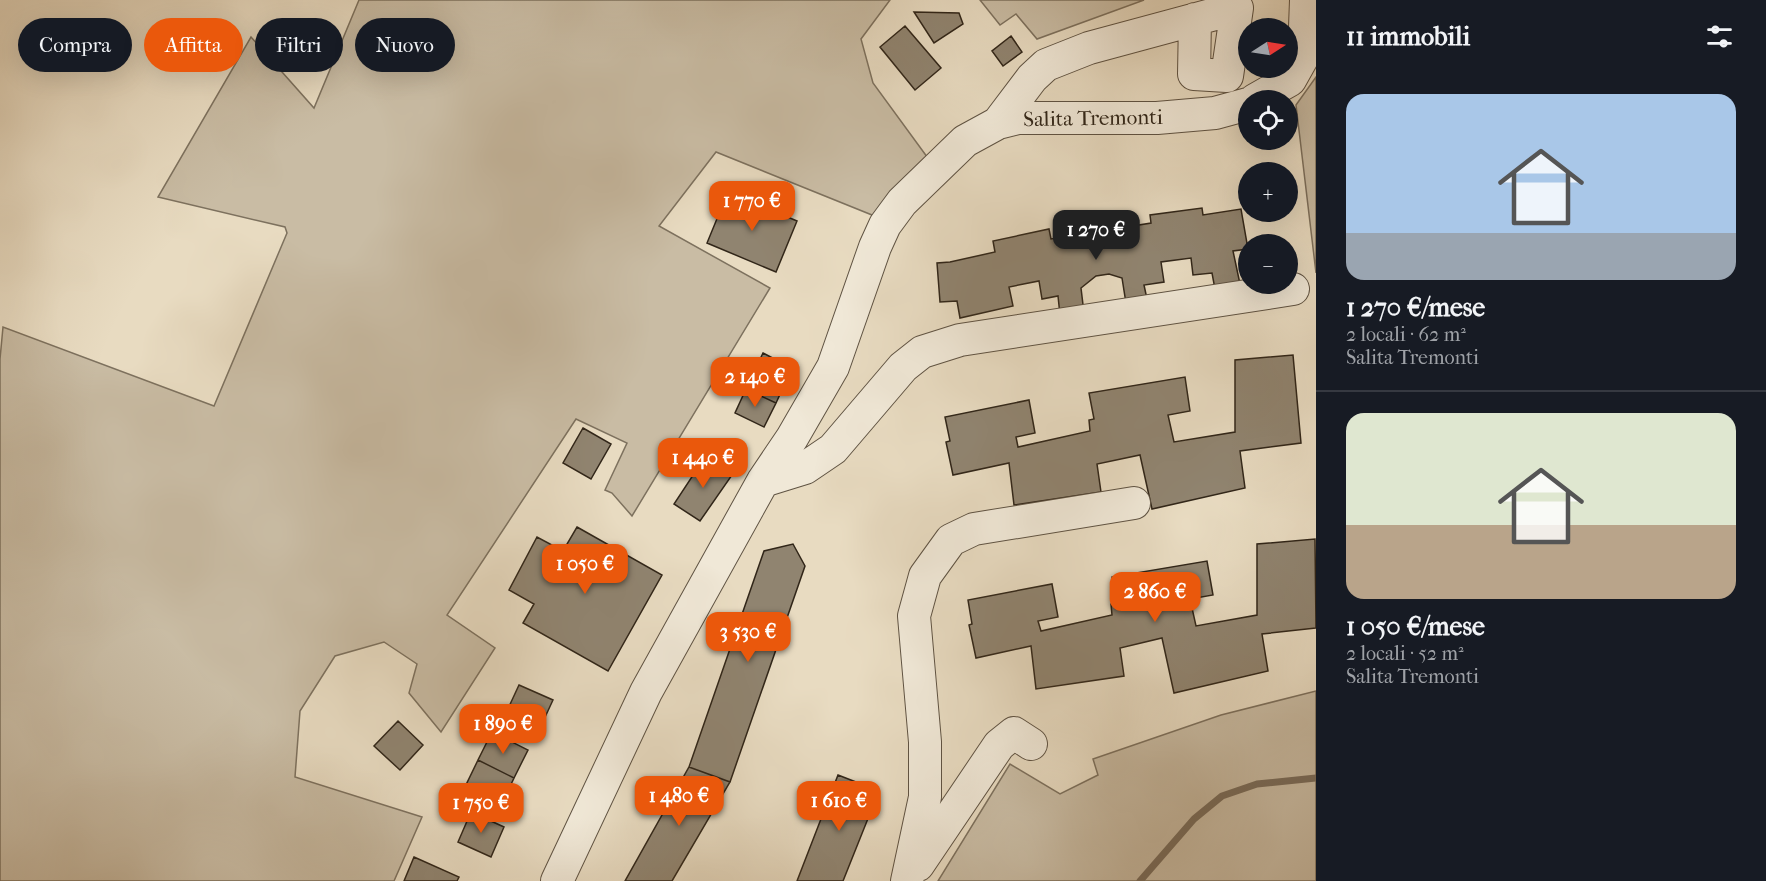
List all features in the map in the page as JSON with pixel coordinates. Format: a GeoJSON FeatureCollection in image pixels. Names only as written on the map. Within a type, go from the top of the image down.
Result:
{"type":"FeatureCollection","features":[{"type":"Feature","properties":{"kind":"street"},"geometry":{"type":"LineString","coordinates":[[1272,90],[1290,80],[1304,55],[1305,0]]}},
{"type":"Feature","properties":{"kind":"street"},"geometry":{"type":"LineString","coordinates":[[998,123],[1032,78],[1046,64],[1089,48],[1195,19]]}},
{"type":"Feature","properties":{"kind":"street","name":"Salita Tremonti"},"geometry":{"type":"LineString","coordinates":[[557,881],[646,692],[763,481],[792,438],[833,367],[875,247],[885,225],[902,202],[965,141],[998,123],[1018,118],[1157,118],[1215,113],[1238,107]]}},
{"type":"Feature","properties":{"kind":"street"},"geometry":{"type":"LineString","coordinates":[[763,481],[805,468],[832,449],[903,367],[921,352],[960,340],[1260,294]]}},
{"type":"Feature","properties":{"kind":"street"},"geometry":{"type":"LineString","coordinates":[[907,881],[925,797],[925,742],[914,616],[925,576],[951,540],[974,529],[1134,503]]}},
{"type":"Feature","properties":{"kind":"street"},"geometry":{"type":"LineString","coordinates":[[907,881],[999,745],[1014,733],[1030,744]]}},
{"type":"Feature","properties":{"kind":"shaded area"},"geometry":{"type":"Polygon","coordinates":[[[359,0],[890,0],[861,39],[873,83],[933,165],[882,219],[716,152],[659,226],[770,288],[632,516],[612,493],[605,490],[627,443],[576,419],[447,615],[495,648],[441,732],[409,693],[417,664],[384,642],[335,656],[300,711],[295,777],[422,817],[394,881],[0,881],[0,359],[3,327],[214,406],[287,233],[285,227],[158,197],[231,72],[243,72],[243,51],[251,37],[255,42],[255,72],[282,72],[314,108],[329,72],[343,72],[343,38],[359,0]]]}},
{"type":"Feature","properties":{"kind":"shaded area"},"geometry":{"type":"Polygon","coordinates":[[[980,0],[1144,0],[1037,39],[1016,14],[1000,25],[980,0]]]}},
{"type":"Feature","properties":{"kind":"shaded area"},"geometry":{"type":"Polygon","coordinates":[[[1316,77],[1316,273],[1298,122],[1298,102],[1316,77]]]}},
{"type":"Feature","properties":{"kind":"shaded area"},"geometry":{"type":"Polygon","coordinates":[[[1316,691],[1316,881],[938,881],[1010,764],[1060,794],[1098,775],[1093,759],[1221,715],[1316,691]]]}},
{"type":"Feature","properties":{"kind":"building"},"geometry":{"type":"Polygon","coordinates":[[[914,12],[959,13],[963,24],[934,43],[914,12]]]}},
{"type":"Feature","properties":{"kind":"building"},"geometry":{"type":"Polygon","coordinates":[[[905,26],[941,68],[915,90],[880,47],[905,26]]]}},
{"type":"Feature","properties":{"kind":"building"},"geometry":{"type":"Polygon","coordinates":[[[1011,36],[1022,52],[1003,66],[992,51],[1011,36]]]}},
{"type":"Feature","properties":{"kind":"building"},"geometry":{"type":"Polygon","coordinates":[[[728,192],[797,221],[776,272],[707,243],[728,192]]]}},
{"type":"Feature","properties":{"kind":"building"},"geometry":{"type":"Polygon","coordinates":[[[1202,208],[1203,215],[1238,209],[1238,222],[1243,222],[1245,234],[1238,234],[1238,250],[1233,251],[1238,284],[1215,289],[1212,273],[1193,275],[1191,258],[1161,262],[1164,282],[1144,285],[1147,299],[1126,303],[1122,278],[1109,274],[1096,276],[1081,288],[1084,313],[1060,315],[1058,296],[1042,299],[1039,281],[1009,287],[1013,306],[960,318],[957,301],[940,302],[937,263],[995,252],[993,241],[1049,229],[1051,239],[1151,223],[1150,215],[1202,208]]]}},
{"type":"Feature","properties":{"kind":"building"},"geometry":{"type":"Polygon","coordinates":[[[763,353],[792,368],[776,403],[746,389],[763,353]]]}},
{"type":"Feature","properties":{"kind":"building"},"geometry":{"type":"Polygon","coordinates":[[[1293,355],[1301,443],[1240,451],[1245,488],[1152,509],[1140,455],[1097,464],[1101,492],[1014,505],[1009,463],[953,475],[946,442],[950,441],[945,417],[1029,400],[1035,433],[1016,437],[1018,447],[1090,431],[1089,420],[1094,419],[1089,393],[1185,377],[1190,411],[1168,415],[1174,442],[1235,432],[1235,360],[1293,355]]]}},
{"type":"Feature","properties":{"kind":"building"},"geometry":{"type":"Polygon","coordinates":[[[746,389],[776,403],[764,427],[735,413],[746,389]]]}},
{"type":"Feature","properties":{"kind":"building"},"geometry":{"type":"Polygon","coordinates":[[[583,428],[611,444],[591,479],[563,463],[583,428]]]}},
{"type":"Feature","properties":{"kind":"building"},"geometry":{"type":"Polygon","coordinates":[[[705,457],[732,475],[700,521],[674,504],[705,457]]]}},
{"type":"Feature","properties":{"kind":"building"},"geometry":{"type":"Polygon","coordinates":[[[577,527],[662,575],[608,671],[523,623],[534,604],[509,590],[537,537],[563,551],[577,527]]]}},
{"type":"Feature","properties":{"kind":"building"},"geometry":{"type":"Polygon","coordinates":[[[1315,539],[1316,628],[1262,634],[1268,671],[1174,693],[1162,638],[1120,648],[1124,676],[1036,689],[1031,646],[976,658],[969,625],[972,624],[968,600],[1052,584],[1058,617],[1038,621],[1041,631],[1112,615],[1111,604],[1116,603],[1112,577],[1207,561],[1213,595],[1190,599],[1196,626],[1257,615],[1257,544],[1315,539]]]}},
{"type":"Feature","properties":{"kind":"building"},"geometry":{"type":"Polygon","coordinates":[[[793,544],[805,566],[730,782],[689,767],[764,551],[793,544]]]}},
{"type":"Feature","properties":{"kind":"building"},"geometry":{"type":"Polygon","coordinates":[[[519,685],[553,700],[540,728],[506,713],[519,685]]]}},
{"type":"Feature","properties":{"kind":"building"},"geometry":{"type":"Polygon","coordinates":[[[398,721],[423,745],[400,770],[374,746],[398,721]]]}},
{"type":"Feature","properties":{"kind":"building"},"geometry":{"type":"Polygon","coordinates":[[[492,732],[528,750],[514,778],[478,760],[492,732]]]}},
{"type":"Feature","properties":{"kind":"building"},"geometry":{"type":"Polygon","coordinates":[[[478,760],[514,778],[500,807],[464,789],[478,760]]]}},
{"type":"Feature","properties":{"kind":"building"},"geometry":{"type":"Polygon","coordinates":[[[689,767],[730,782],[672,881],[625,881],[689,767]]]}},
{"type":"Feature","properties":{"kind":"building"},"geometry":{"type":"Polygon","coordinates":[[[838,775],[879,791],[843,881],[797,881],[838,775]]]}},
{"type":"Feature","properties":{"kind":"building"},"geometry":{"type":"Polygon","coordinates":[[[471,812],[504,827],[491,857],[458,842],[471,812]]]}},
{"type":"Feature","properties":{"kind":"building"},"geometry":{"type":"Polygon","coordinates":[[[414,857],[459,877],[457,881],[404,881],[414,857]]]}},
{"type":"Feature","properties":{"kind":"waterway"},"geometry":{"type":"LineString","coordinates":[[1140,881],[1194,819],[1222,796],[1257,784],[1316,778]]}}]}
